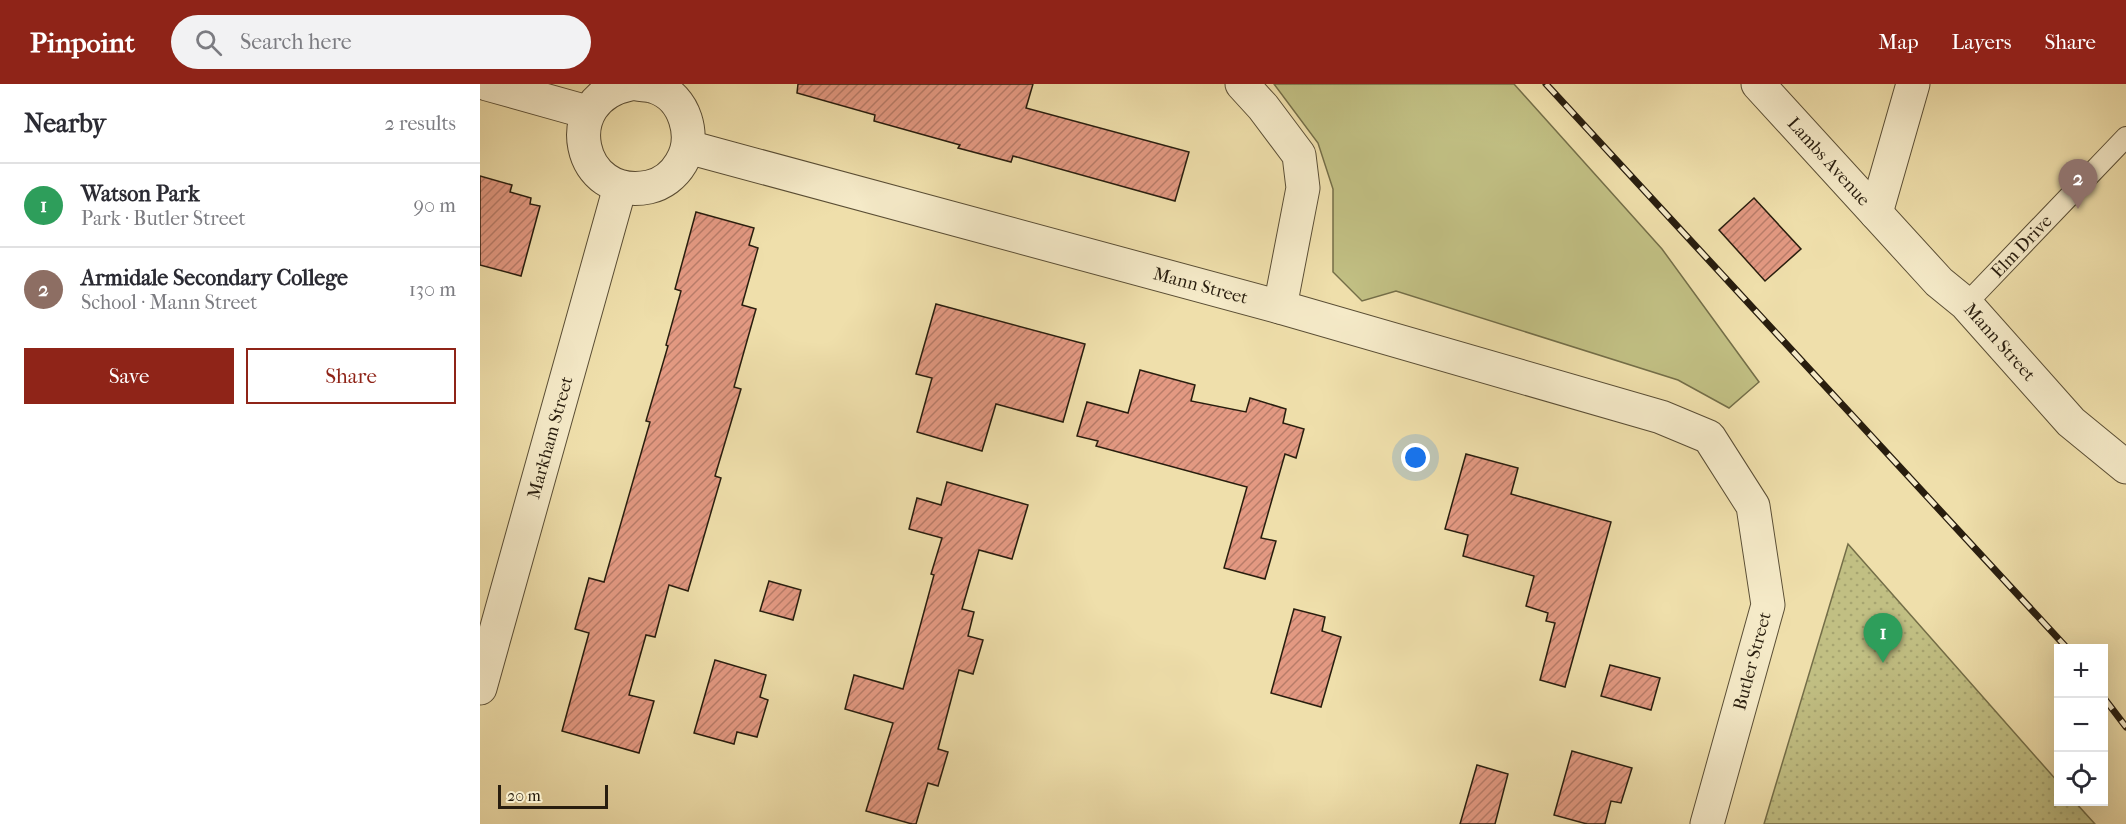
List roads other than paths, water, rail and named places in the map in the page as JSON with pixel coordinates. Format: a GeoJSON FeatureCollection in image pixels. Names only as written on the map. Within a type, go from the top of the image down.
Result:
{"type":"FeatureCollection","features":[{"type":"Feature","properties":{"kind":"street"},"geometry":{"type":"LineString","coordinates":[[487,84],[587,112]]}},
{"type":"Feature","properties":{"kind":"street"},"geometry":{"type":"LineString","coordinates":[[1242,84],[1263,107],[1299,155],[1303,188],[1280,307]]}},
{"type":"Feature","properties":{"kind":"street","name":"Lambs Avenue"},"geometry":{"type":"LineString","coordinates":[[1758,84],[1876,213]]}},
{"type":"Feature","properties":{"kind":"street"},"geometry":{"type":"LineString","coordinates":[[1876,213],[1913,84]]}},
{"type":"Feature","properties":{"kind":"street"},"geometry":{"type":"LineString","coordinates":[[644,85],[676,101],[685,115],[689,131],[688,147],[681,163],[670,177],[655,186],[638,189],[620,187],[605,179],[592,167],[585,152],[582,135],[587,112],[604,94],[618,86],[644,85]]}},
{"type":"Feature","properties":{"kind":"street","name":"Mann Street"},"geometry":{"type":"LineString","coordinates":[[688,147],[1280,307],[1661,417],[1709,436]]}},
{"type":"Feature","properties":{"kind":"street","name":"Markham Street"},"geometry":{"type":"LineString","coordinates":[[480,688],[620,187]]}},
{"type":"Feature","properties":{"kind":"street","name":"Mann Street"},"geometry":{"type":"LineString","coordinates":[[1876,213],[1939,282],[1966,304],[2071,422],[2126,467]]}},
{"type":"Feature","properties":{"kind":"street","name":"Butler Street"},"geometry":{"type":"LineString","coordinates":[[1707,824],[1768,605],[1753,506],[1709,436]]}},
{"type":"Feature","properties":{"kind":"lane","name":"Elm Drive"},"geometry":{"type":"LineString","coordinates":[[1966,304],[2126,137]]}},
{"type":"Feature","properties":{"kind":"railway"},"geometry":{"type":"LineString","coordinates":[[1546,84],[2063,644]]}},
{"type":"Feature","properties":{"kind":"railway"},"geometry":{"type":"LineString","coordinates":[[2108,703],[2126,727]]}},
{"type":"Feature","properties":{"kind":"place","name":"Armidale Secondary College"},"geometry":{"type":"Point","coordinates":[2078,209]}},
{"type":"Feature","properties":{"kind":"place","name":"Watson Park"},"geometry":{"type":"Point","coordinates":[1883,663]}}]}
